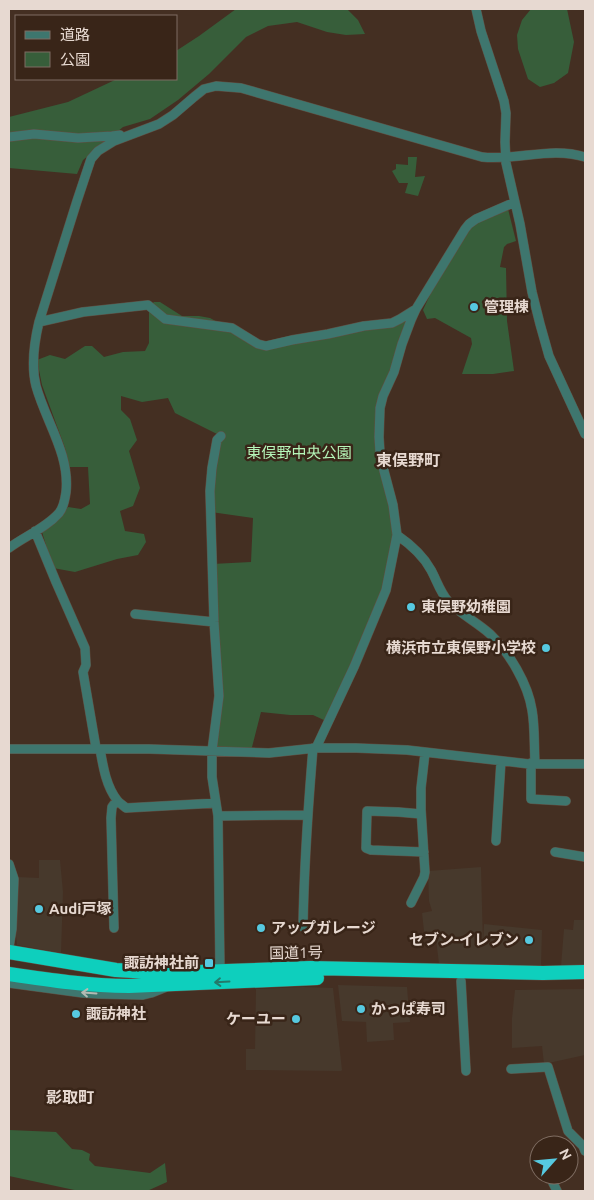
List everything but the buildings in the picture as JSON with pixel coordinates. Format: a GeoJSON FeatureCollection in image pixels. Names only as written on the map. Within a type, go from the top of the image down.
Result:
{"type":"FeatureCollection","features":[{"type":"Feature","properties":{"kind":"highway","name":"国道1号"},"geometry":{"type":"LineString","coordinates":[[9,952],[116,970],[168,973],[333,968],[585,972]]}},
{"type":"Feature","properties":{"kind":"highway"},"geometry":{"type":"LineString","coordinates":[[9,960],[111,978],[171,984]]}},
{"type":"Feature","properties":{"kind":"highway","name":"国道1号"},"geometry":{"type":"LineString","coordinates":[[9,974],[111,986],[314,978],[585,981]]}},
{"type":"Feature","properties":{"kind":"street"},"geometry":{"type":"LineString","coordinates":[[476,9],[480,31],[504,101],[506,113],[504,142],[506,157],[532,292],[549,356],[585,434]]}},
{"type":"Feature","properties":{"kind":"street"},"geometry":{"type":"LineString","coordinates":[[9,548],[52,520],[60,512],[65,501],[66,467],[36,386],[34,342],[91,159],[105,146],[159,124],[204,89],[228,86],[241,88],[482,157],[493,158],[559,152],[585,157]]}},
{"type":"Feature","properties":{"kind":"street"},"geometry":{"type":"LineString","coordinates":[[9,137],[34,134],[78,138],[139,132]]}},
{"type":"Feature","properties":{"kind":"street"},"geometry":{"type":"LineString","coordinates":[[303,927],[307,815],[314,748],[354,667],[386,590],[397,535],[393,505],[380,453],[380,415],[383,396],[394,372],[402,344],[416,309],[459,238],[469,224],[476,219],[515,202]]}},
{"type":"Feature","properties":{"kind":"street"},"geometry":{"type":"LineString","coordinates":[[39,322],[83,312],[148,305],[165,319],[232,328],[258,344],[266,346],[364,326],[392,323],[416,309]]}},
{"type":"Feature","properties":{"kind":"street"},"geometry":{"type":"LineString","coordinates":[[220,971],[218,816],[212,777],[212,751],[219,696],[214,622],[210,486],[215,450],[221,436]]}},
{"type":"Feature","properties":{"kind":"street"},"geometry":{"type":"LineString","coordinates":[[35,530],[85,648],[86,665],[82,672],[98,749],[110,789],[117,800],[126,808],[216,803]]}},
{"type":"Feature","properties":{"kind":"street"},"geometry":{"type":"LineString","coordinates":[[397,535],[426,562],[444,595],[450,602],[489,633],[510,659],[527,690],[533,711],[531,799],[566,801]]}},
{"type":"Feature","properties":{"kind":"street"},"geometry":{"type":"LineString","coordinates":[[135,614],[214,622]]}},
{"type":"Feature","properties":{"kind":"street"},"geometry":{"type":"LineString","coordinates":[[9,749],[149,748],[268,753],[314,748],[356,748],[408,750],[501,761],[585,764]]}},
{"type":"Feature","properties":{"kind":"street"},"geometry":{"type":"LineString","coordinates":[[411,903],[424,876],[425,866],[421,788],[425,753]]}},
{"type":"Feature","properties":{"kind":"street"},"geometry":{"type":"LineString","coordinates":[[496,841],[501,761]]}},
{"type":"Feature","properties":{"kind":"street"},"geometry":{"type":"LineString","coordinates":[[114,928],[111,818],[112,807],[117,800]]}},
{"type":"Feature","properties":{"kind":"street"},"geometry":{"type":"LineString","coordinates":[[421,814],[367,811],[366,848],[371,850],[424,852]]}},
{"type":"Feature","properties":{"kind":"street"},"geometry":{"type":"LineString","coordinates":[[218,816],[307,815]]}},
{"type":"Feature","properties":{"kind":"street"},"geometry":{"type":"LineString","coordinates":[[554,852],[585,857]]}},
{"type":"Feature","properties":{"kind":"street"},"geometry":{"type":"LineString","coordinates":[[9,864],[14,879],[12,929],[9,947]]}},
{"type":"Feature","properties":{"kind":"street"},"geometry":{"type":"LineString","coordinates":[[461,980],[466,1070]]}},
{"type":"Feature","properties":{"kind":"street"},"geometry":{"type":"LineString","coordinates":[[9,983],[83,993],[143,995],[162,990],[171,984]]}},
{"type":"Feature","properties":{"kind":"street"},"geometry":{"type":"LineString","coordinates":[[511,1069],[548,1067],[568,1131],[583,1146],[585,1151]]}},
{"type":"Feature","properties":{"kind":"shaded area","name":"Audi戸塚"},"geometry":{"type":"Polygon","coordinates":[[[39,860],[60,860],[63,892],[61,953],[17,945],[15,927],[17,877],[39,878],[39,860]]]}},
{"type":"Feature","properties":{"kind":"shaded area"},"geometry":{"type":"Polygon","coordinates":[[[481,867],[483,945],[484,924],[542,930],[541,966],[439,964],[436,939],[425,940],[422,913],[432,911],[429,901],[428,871],[481,867]]]}},
{"type":"Feature","properties":{"kind":"shaded area"},"geometry":{"type":"Polygon","coordinates":[[[574,920],[585,920],[585,966],[561,966],[564,929],[573,930],[574,920]]]}},
{"type":"Feature","properties":{"kind":"shaded area"},"geometry":{"type":"Polygon","coordinates":[[[338,985],[407,987],[410,1022],[393,1023],[394,1040],[367,1042],[366,1022],[342,1021],[338,985]]]}},
{"type":"Feature","properties":{"kind":"shaded area","name":"ケーユー"},"geometry":{"type":"Polygon","coordinates":[[[333,988],[342,1070],[246,1070],[246,1049],[255,1049],[256,989],[333,988]]]}},
{"type":"Feature","properties":{"kind":"shaded area"},"geometry":{"type":"Polygon","coordinates":[[[585,989],[585,1055],[544,1064],[542,1046],[512,1048],[512,1018],[515,990],[585,989]]]}},
{"type":"Feature","properties":{"kind":"green space"},"geometry":{"type":"Polygon","coordinates":[[[236,9],[347,9],[358,20],[365,34],[346,35],[327,32],[297,22],[268,26],[246,37],[209,74],[178,100],[150,119],[123,127],[83,160],[77,174],[9,168],[9,117],[68,102],[115,80],[178,80],[178,50],[236,9]]]}},
{"type":"Feature","properties":{"kind":"green space"},"geometry":{"type":"Polygon","coordinates":[[[531,9],[567,9],[574,42],[568,73],[554,83],[540,87],[528,79],[518,49],[517,35],[522,20],[531,9]]]}},
{"type":"Feature","properties":{"kind":"green space"},"geometry":{"type":"Polygon","coordinates":[[[408,157],[417,157],[415,177],[425,176],[418,196],[405,193],[408,183],[399,183],[392,171],[396,169],[396,164],[408,165],[408,157]]]}},
{"type":"Feature","properties":{"kind":"green space"},"geometry":{"type":"Polygon","coordinates":[[[507,205],[516,241],[504,247],[500,267],[506,268],[507,321],[514,371],[493,374],[462,374],[472,344],[471,338],[435,318],[427,319],[423,310],[445,262],[465,229],[507,205]]]}},
{"type":"Feature","properties":{"kind":"green space","name":"東俣野中央公園"},"geometry":{"type":"Polygon","coordinates":[[[154,302],[160,302],[182,316],[210,318],[258,344],[400,319],[411,320],[379,422],[397,535],[388,580],[326,721],[313,715],[261,712],[251,751],[212,751],[216,729],[212,564],[251,562],[253,518],[211,512],[221,436],[175,413],[168,398],[142,402],[121,396],[121,410],[130,419],[137,440],[129,451],[140,488],[133,506],[120,511],[125,531],[144,534],[146,542],[138,555],[117,559],[75,572],[53,568],[42,532],[56,522],[68,507],[81,509],[90,504],[88,467],[69,467],[65,448],[42,385],[37,360],[50,355],[65,359],[85,346],[92,346],[104,357],[123,352],[145,351],[149,343],[149,306],[154,302]]]}},
{"type":"Feature","properties":{"kind":"green space"},"geometry":{"type":"Polygon","coordinates":[[[9,1130],[56,1132],[72,1149],[82,1150],[90,1154],[89,1160],[95,1166],[150,1173],[165,1163],[167,1182],[147,1191],[79,1191],[9,1176],[9,1130]]]}},
{"type":"Feature","properties":{"kind":"place","name":"管理棟"},"geometry":{"type":"Point","coordinates":[474,307]}},
{"type":"Feature","properties":{"kind":"place","name":"東俣野幼稚園"},"geometry":{"type":"Point","coordinates":[411,607]}},
{"type":"Feature","properties":{"kind":"place","name":"横浜市立東俣野小学校"},"geometry":{"type":"Point","coordinates":[546,648]}},
{"type":"Feature","properties":{"kind":"place","name":"Audi戸塚"},"geometry":{"type":"Point","coordinates":[39,909]}},
{"type":"Feature","properties":{"kind":"place","name":"アップガレージ"},"geometry":{"type":"Point","coordinates":[261,928]}},
{"type":"Feature","properties":{"kind":"place","name":"セブン-イレブン"},"geometry":{"type":"Point","coordinates":[529,940]}},
{"type":"Feature","properties":{"kind":"place","name":"諏訪神社前"},"geometry":{"type":"Point","coordinates":[209,963]}},
{"type":"Feature","properties":{"kind":"place","name":"かっぱ寿司"},"geometry":{"type":"Point","coordinates":[361,1009]}},
{"type":"Feature","properties":{"kind":"place","name":"諏訪神社"},"geometry":{"type":"Point","coordinates":[76,1014]}},
{"type":"Feature","properties":{"kind":"place","name":"ケーユー"},"geometry":{"type":"Point","coordinates":[296,1019]}},
{"type":"Feature","properties":{"kind":"district","name":"東俣野町"},"geometry":{"type":"Point","coordinates":[408,460]}},
{"type":"Feature","properties":{"kind":"district","name":"影取町"},"geometry":{"type":"Point","coordinates":[70,1097]}}]}
